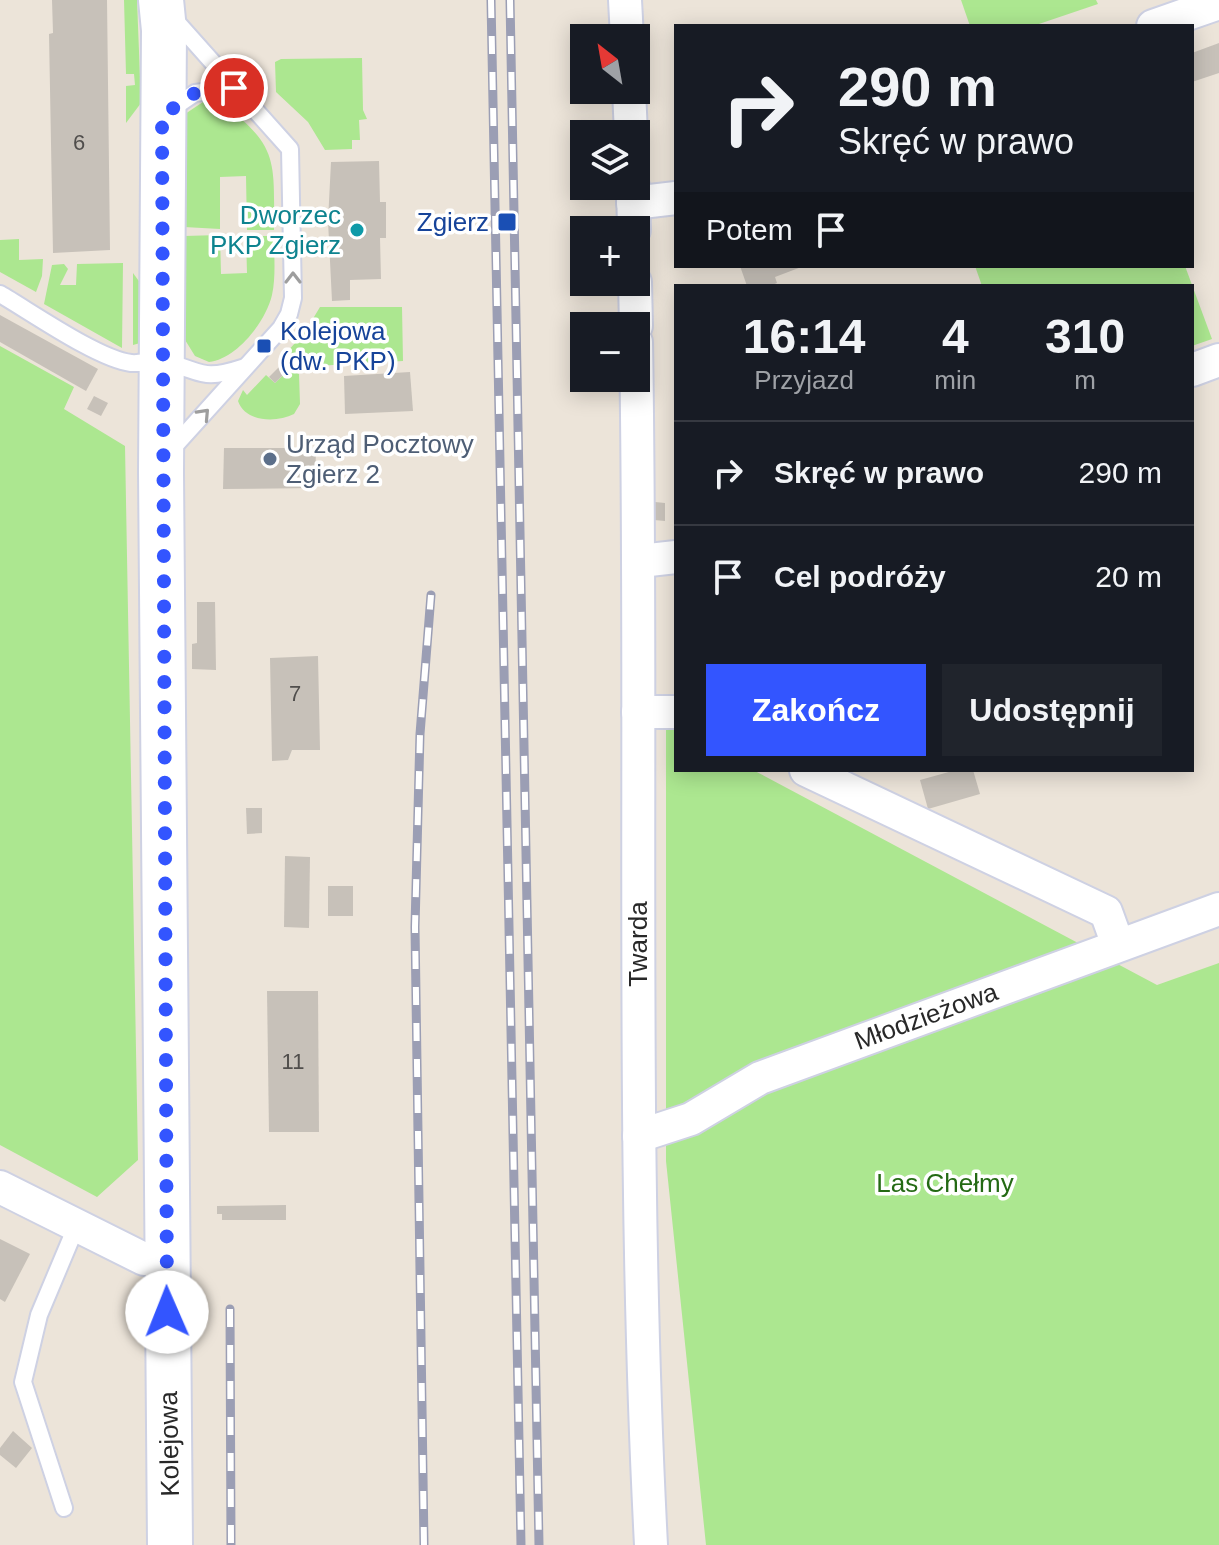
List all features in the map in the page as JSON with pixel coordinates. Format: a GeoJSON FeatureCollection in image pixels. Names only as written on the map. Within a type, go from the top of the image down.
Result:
{"type":"FeatureCollection","features":[{"type":"Feature","properties":{"kind":"street"},"geometry":{"type":"LineString","coordinates":[[625,0],[626,24]]}},
{"type":"Feature","properties":{"kind":"street","name":"Kolejowa"},"geometry":{"type":"LineString","coordinates":[[162,3],[161,460],[170,1545]]}},
{"type":"Feature","properties":{"kind":"street"},"geometry":{"type":"LineString","coordinates":[[1159,24],[1219,3]]}},
{"type":"Feature","properties":{"kind":"street"},"geometry":{"type":"LineString","coordinates":[[633,206],[674,198]]}},
{"type":"Feature","properties":{"kind":"street"},"geometry":{"type":"LineString","coordinates":[[1194,369],[1219,360]]}},
{"type":"Feature","properties":{"kind":"street","name":"Twarda"},"geometry":{"type":"LineString","coordinates":[[637,392],[640,561],[640,1345],[651,1545]]}},
{"type":"Feature","properties":{"kind":"street"},"geometry":{"type":"LineString","coordinates":[[640,561],[674,557]]}},
{"type":"Feature","properties":{"kind":"street"},"geometry":{"type":"LineString","coordinates":[[638,712],[674,712]]}},
{"type":"Feature","properties":{"kind":"street"},"geometry":{"type":"LineString","coordinates":[[810,772],[1106,912],[1118,945]]}},
{"type":"Feature","properties":{"kind":"street","name":"Młodzieżowa"},"geometry":{"type":"LineString","coordinates":[[639,1136],[691,1119],[760,1078],[1219,909]]}},
{"type":"Feature","properties":{"kind":"street"},"geometry":{"type":"LineString","coordinates":[[0,1187],[144,1259],[166,1258]]}},
{"type":"Feature","properties":{"kind":"lane"},"geometry":{"type":"LineString","coordinates":[[161,460],[281,328],[293,298],[293,161],[284,140],[234,88],[162,3]]}},
{"type":"Feature","properties":{"kind":"lane"},"geometry":{"type":"LineString","coordinates":[[162,116],[195,93],[234,88]]}},
{"type":"Feature","properties":{"kind":"lane"},"geometry":{"type":"LineString","coordinates":[[0,294],[108,355],[130,363],[161,361],[197,375],[213,375],[245,367]]}},
{"type":"Feature","properties":{"kind":"lane"},"geometry":{"type":"LineString","coordinates":[[64,1508],[23,1382],[39,1315],[76,1227]]}},
{"type":"Feature","properties":{"kind":"green space"},"geometry":{"type":"Polygon","coordinates":[[[124,0],[137,0],[141,103],[126,123],[126,86],[135,85],[134,74],[126,74],[124,0]]]}},
{"type":"Feature","properties":{"kind":"green space"},"geometry":{"type":"Polygon","coordinates":[[[961,0],[1096,0],[1098,4],[1039,24],[969,24],[961,0]]]}},
{"type":"Feature","properties":{"kind":"green space"},"geometry":{"type":"Polygon","coordinates":[[[362,58],[363,110],[367,119],[359,120],[360,140],[352,140],[352,149],[325,150],[308,122],[276,92],[275,62],[281,59],[362,58]]]}},
{"type":"Feature","properties":{"kind":"green space"},"geometry":{"type":"Polygon","coordinates":[[[203,102],[220,102],[263,143],[272,170],[274,230],[247,230],[246,176],[220,177],[220,229],[184,227],[182,116],[203,102]]]}},
{"type":"Feature","properties":{"kind":"green space"},"geometry":{"type":"Polygon","coordinates":[[[220,235],[221,274],[247,273],[246,236],[274,236],[274,281],[269,305],[249,337],[230,354],[209,362],[195,356],[182,335],[184,236],[220,235]]]}},
{"type":"Feature","properties":{"kind":"green space"},"geometry":{"type":"Polygon","coordinates":[[[19,239],[19,260],[43,259],[42,276],[36,292],[0,272],[0,240],[19,239]]]}},
{"type":"Feature","properties":{"kind":"green space"},"geometry":{"type":"Polygon","coordinates":[[[123,263],[122,348],[44,304],[52,265],[64,264],[68,269],[60,285],[76,285],[77,264],[123,263]]]}},
{"type":"Feature","properties":{"kind":"green space"},"geometry":{"type":"Polygon","coordinates":[[[976,268],[1186,268],[1192,284],[981,284],[976,268]]]}},
{"type":"Feature","properties":{"kind":"green space"},"geometry":{"type":"Polygon","coordinates":[[[133,273],[141,284],[140,343],[133,345],[133,273]]]}},
{"type":"Feature","properties":{"kind":"green space"},"geometry":{"type":"Polygon","coordinates":[[[1194,290],[1212,339],[1194,345],[1194,290]]]}},
{"type":"Feature","properties":{"kind":"green space"},"geometry":{"type":"Polygon","coordinates":[[[320,307],[402,307],[403,361],[298,367],[286,357],[286,353],[305,332],[320,307]]]}},
{"type":"Feature","properties":{"kind":"green space"},"geometry":{"type":"Polygon","coordinates":[[[0,346],[74,387],[64,409],[125,446],[138,1160],[97,1197],[0,1145],[0,346]]]}},
{"type":"Feature","properties":{"kind":"green space"},"geometry":{"type":"Polygon","coordinates":[[[288,370],[299,374],[300,404],[294,414],[279,419],[262,419],[242,408],[238,401],[243,390],[247,395],[266,375],[275,383],[288,370]]]}},
{"type":"Feature","properties":{"kind":"green space","name":"Las Chełmy"},"geometry":{"type":"Polygon","coordinates":[[[666,724],[674,728],[674,772],[757,772],[1157,985],[1219,963],[1219,1545],[706,1545],[666,1161],[666,724]]]}},
{"type":"Feature","properties":{"kind":"building"},"geometry":{"type":"Polygon","coordinates":[[[52,0],[107,0],[110,250],[53,253],[49,34],[53,33],[52,0]]]}},
{"type":"Feature","properties":{"kind":"building"},"geometry":{"type":"Polygon","coordinates":[[[1219,43],[1219,73],[1194,81],[1194,52],[1219,43]]]}},
{"type":"Feature","properties":{"kind":"building","name":"Dworzec PKP Zgierz"},"geometry":{"type":"Polygon","coordinates":[[[379,161],[380,202],[386,202],[386,238],[380,238],[381,279],[350,280],[350,300],[332,301],[328,221],[331,162],[379,161]]]}},
{"type":"Feature","properties":{"kind":"building"},"geometry":{"type":"Polygon","coordinates":[[[741,268],[799,268],[775,277],[775,284],[746,284],[741,268]]]}},
{"type":"Feature","properties":{"kind":"building"},"geometry":{"type":"Polygon","coordinates":[[[0,315],[98,369],[86,391],[0,342],[0,315]]]}},
{"type":"Feature","properties":{"kind":"building"},"geometry":{"type":"Polygon","coordinates":[[[282,364],[288,370],[275,383],[269,377],[282,364]]]}},
{"type":"Feature","properties":{"kind":"building"},"geometry":{"type":"Polygon","coordinates":[[[410,372],[413,411],[345,414],[344,376],[410,372]]]}},
{"type":"Feature","properties":{"kind":"building"},"geometry":{"type":"Polygon","coordinates":[[[94,396],[108,403],[101,416],[87,409],[94,396]]]}},
{"type":"Feature","properties":{"kind":"building","name":"Urząd Pocztowy Zgierz 2"},"geometry":{"type":"Polygon","coordinates":[[[224,448],[316,448],[315,488],[223,489],[224,448]]]}},
{"type":"Feature","properties":{"kind":"building"},"geometry":{"type":"Polygon","coordinates":[[[655,502],[665,503],[665,521],[654,520],[655,502]]]}},
{"type":"Feature","properties":{"kind":"building"},"geometry":{"type":"Polygon","coordinates":[[[197,602],[215,602],[216,670],[192,669],[192,644],[197,643],[197,602]]]}},
{"type":"Feature","properties":{"kind":"building"},"geometry":{"type":"Polygon","coordinates":[[[318,656],[320,750],[292,750],[288,760],[272,761],[270,658],[318,656]]]}},
{"type":"Feature","properties":{"kind":"building"},"geometry":{"type":"Polygon","coordinates":[[[949,772],[974,772],[980,794],[928,809],[920,780],[949,772]]]}},
{"type":"Feature","properties":{"kind":"building"},"geometry":{"type":"Polygon","coordinates":[[[246,808],[262,808],[262,833],[247,834],[246,808]]]}},
{"type":"Feature","properties":{"kind":"building"},"geometry":{"type":"Polygon","coordinates":[[[285,856],[310,857],[309,928],[284,927],[285,856]]]}},
{"type":"Feature","properties":{"kind":"building"},"geometry":{"type":"Polygon","coordinates":[[[328,886],[353,886],[353,916],[328,916],[328,886]]]}},
{"type":"Feature","properties":{"kind":"building"},"geometry":{"type":"Polygon","coordinates":[[[267,991],[318,991],[319,1132],[269,1132],[267,991]]]}},
{"type":"Feature","properties":{"kind":"building"},"geometry":{"type":"Polygon","coordinates":[[[286,1205],[286,1220],[222,1220],[222,1214],[217,1214],[217,1206],[286,1205]]]}},
{"type":"Feature","properties":{"kind":"building"},"geometry":{"type":"Polygon","coordinates":[[[0,1239],[30,1254],[5,1302],[0,1299],[0,1239]]]}},
{"type":"Feature","properties":{"kind":"building"},"geometry":{"type":"Polygon","coordinates":[[[13,1431],[32,1448],[16,1468],[0,1455],[0,1448],[13,1431]]]}},
{"type":"Feature","properties":{"kind":"railway"},"geometry":{"type":"LineString","coordinates":[[491,0],[521,1545]]}},
{"type":"Feature","properties":{"kind":"railway"},"geometry":{"type":"LineString","coordinates":[[510,0],[539,1545]]}},
{"type":"Feature","properties":{"kind":"railway"},"geometry":{"type":"LineString","coordinates":[[424,1545],[415,927],[420,734],[431,595]]}},
{"type":"Feature","properties":{"kind":"railway"},"geometry":{"type":"LineString","coordinates":[[230,1309],[231,1545]]}},
{"type":"Feature","properties":{"kind":"place","name":"Zgierz"},"geometry":{"type":"Point","coordinates":[507,222]}},
{"type":"Feature","properties":{"kind":"place","name":"Dworzec PKP Zgierz"},"geometry":{"type":"Point","coordinates":[357,230]}},
{"type":"Feature","properties":{"kind":"place","name":"Kolejowa (dw. PKP)"},"geometry":{"type":"Point","coordinates":[264,346]}},
{"type":"Feature","properties":{"kind":"place","name":"Urząd Pocztowy Zgierz 2"},"geometry":{"type":"Point","coordinates":[270,459]}},
{"type":"Feature","properties":{"kind":"route"},"geometry":{"type":"LineString","coordinates":[[167,1312],[161,472],[162,116],[195,93],[234,88]]}}]}
